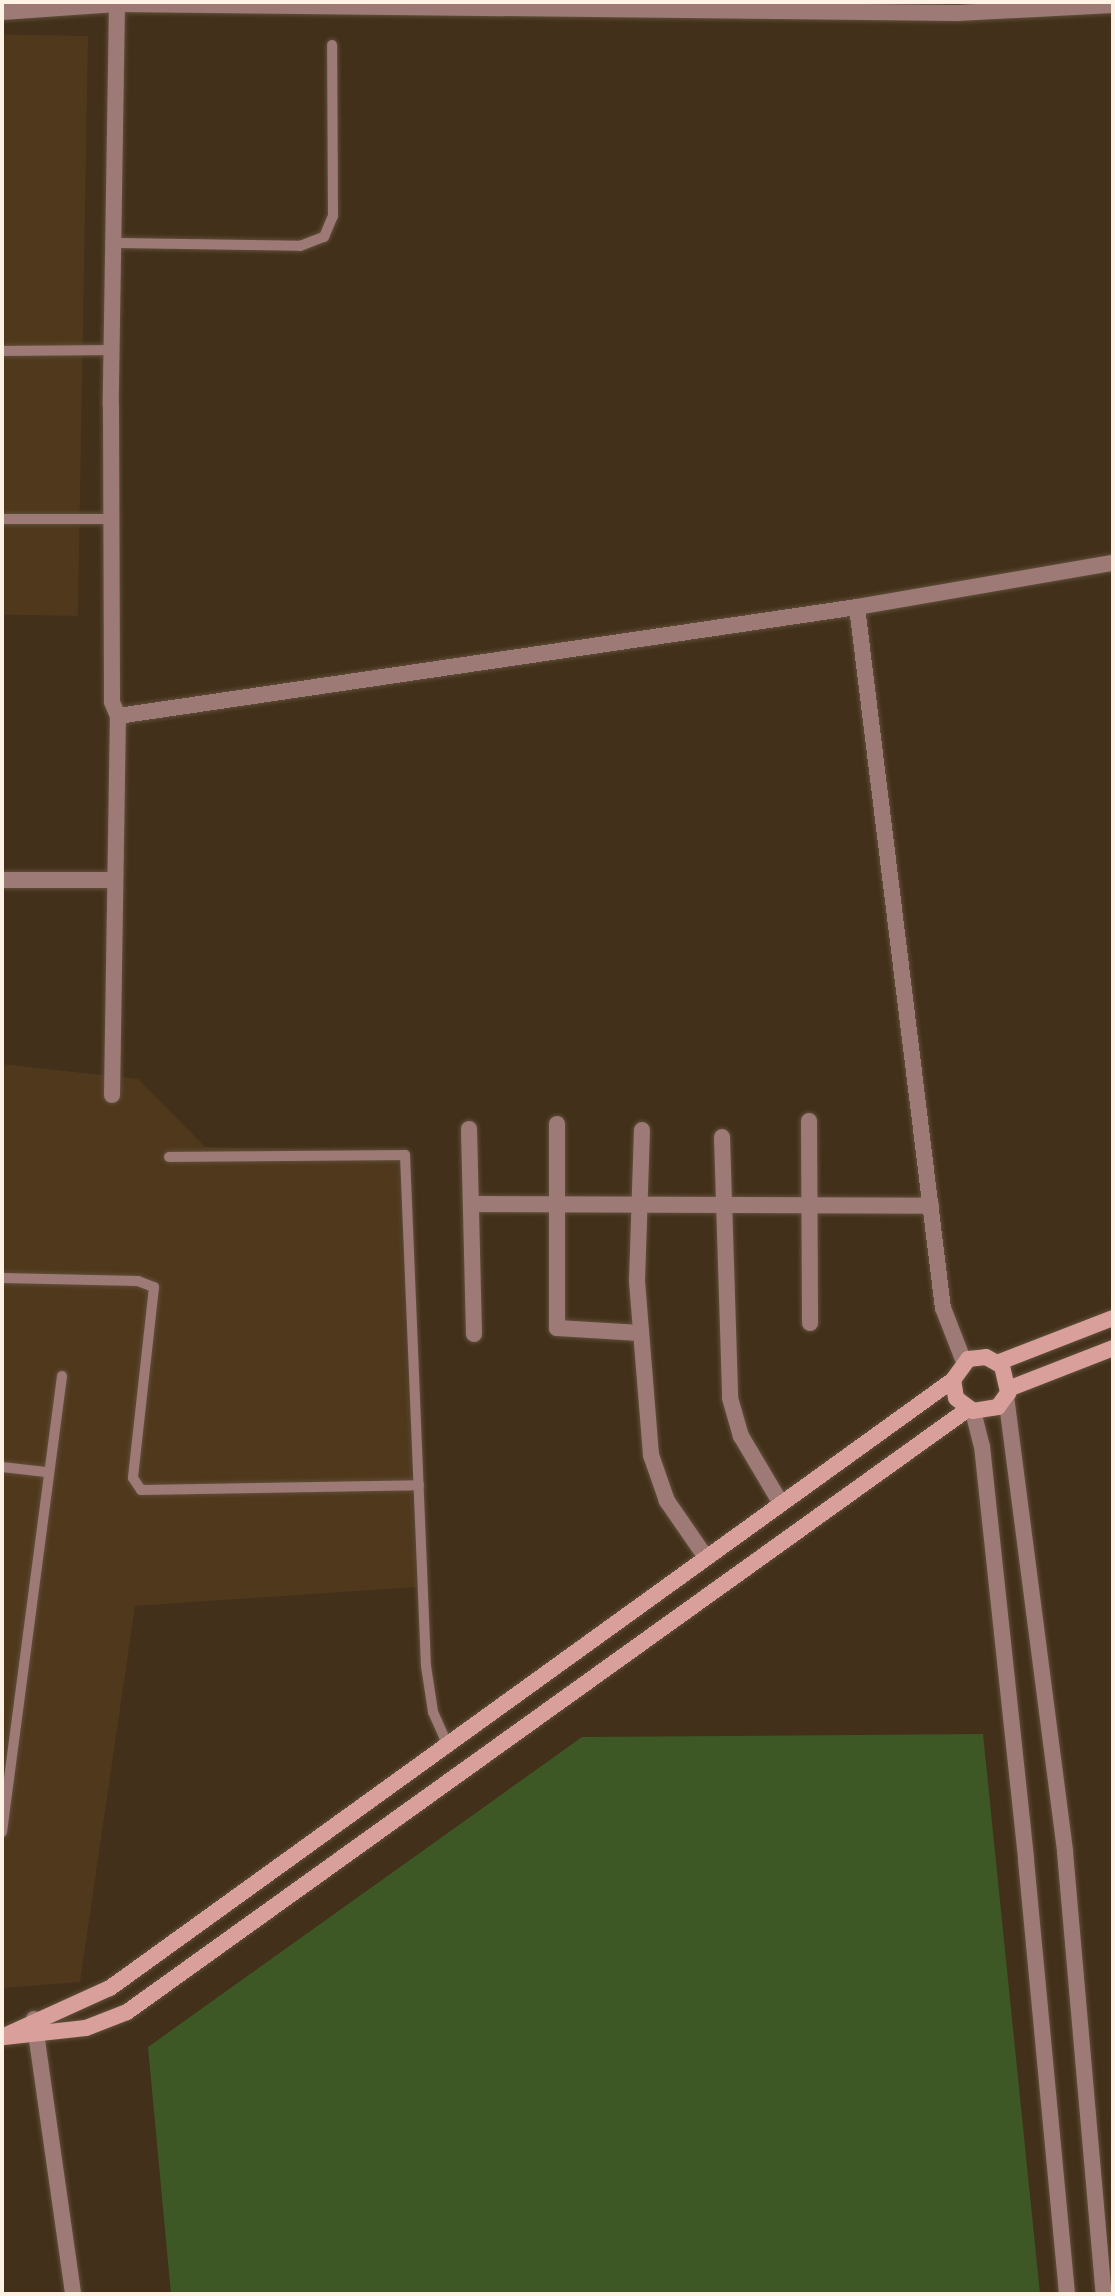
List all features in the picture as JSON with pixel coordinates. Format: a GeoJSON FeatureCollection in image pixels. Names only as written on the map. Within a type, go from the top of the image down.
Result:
{"type":"FeatureCollection","features":[{"type":"Feature","properties":{"kind":"main road"},"geometry":{"type":"LineString","coordinates":[[3,2037],[34,2018],[110,1988],[953,1380],[964,1362],[977,1356],[997,1363],[1113,1318]]}},
{"type":"Feature","properties":{"kind":"main road"},"geometry":{"type":"LineString","coordinates":[[3,2037],[38,2037],[86,2028],[127,2012],[971,1410],[998,1407],[1007,1393],[1113,1348]]}},
{"type":"Feature","properties":{"kind":"main road"},"geometry":{"type":"LineString","coordinates":[[997,1363],[1007,1393]]}},
{"type":"Feature","properties":{"kind":"main road"},"geometry":{"type":"LineString","coordinates":[[953,1380],[956,1398],[971,1410]]}},
{"type":"Feature","properties":{"kind":"street"},"geometry":{"type":"LineString","coordinates":[[2,12],[117,3],[941,13],[1113,5]]}},
{"type":"Feature","properties":{"kind":"street"},"geometry":{"type":"LineString","coordinates":[[112,1095],[113,880],[118,716],[112,702],[113,350],[118,243],[117,3]]}},
{"type":"Feature","properties":{"kind":"street"},"geometry":{"type":"LineString","coordinates":[[118,716],[857,607],[1113,563]]}},
{"type":"Feature","properties":{"kind":"street"},"geometry":{"type":"LineString","coordinates":[[857,607],[943,1308],[964,1362]]}},
{"type":"Feature","properties":{"kind":"street"},"geometry":{"type":"LineString","coordinates":[[2,880],[113,880]]}},
{"type":"Feature","properties":{"kind":"street"},"geometry":{"type":"LineString","coordinates":[[809,1121],[810,1323]]}},
{"type":"Feature","properties":{"kind":"street"},"geometry":{"type":"LineString","coordinates":[[557,1124],[557,1328],[566,1333],[640,1333]]}},
{"type":"Feature","properties":{"kind":"street"},"geometry":{"type":"LineString","coordinates":[[469,1129],[474,1334]]}},
{"type":"Feature","properties":{"kind":"street"},"geometry":{"type":"LineString","coordinates":[[642,1130],[640,1333],[656,1479],[705,1556]]}},
{"type":"Feature","properties":{"kind":"street"},"geometry":{"type":"LineString","coordinates":[[722,1137],[734,1418],[780,1502]]}},
{"type":"Feature","properties":{"kind":"street"},"geometry":{"type":"LineString","coordinates":[[471,1204],[931,1206]]}},
{"type":"Feature","properties":{"kind":"street"},"geometry":{"type":"LineString","coordinates":[[1007,1393],[1065,1852],[1094,2150],[1104,2294]]}},
{"type":"Feature","properties":{"kind":"street"},"geometry":{"type":"LineString","coordinates":[[971,1410],[982,1446],[1023,1830],[1067,2294]]}},
{"type":"Feature","properties":{"kind":"street"},"geometry":{"type":"LineString","coordinates":[[34,2018],[73,2294]]}},
{"type":"Feature","properties":{"kind":"street"},"geometry":{"type":"LineString","coordinates":[[1094,2150],[1113,2148]]}},
{"type":"Feature","properties":{"kind":"lane"},"geometry":{"type":"LineString","coordinates":[[118,243],[300,246],[324,237],[333,216],[332,45]]}},
{"type":"Feature","properties":{"kind":"lane"},"geometry":{"type":"LineString","coordinates":[[2,351],[113,350]]}},
{"type":"Feature","properties":{"kind":"lane"},"geometry":{"type":"LineString","coordinates":[[2,519],[112,519]]}},
{"type":"Feature","properties":{"kind":"lane"},"geometry":{"type":"LineString","coordinates":[[169,1157],[405,1155],[428,1690],[447,1744]]}},
{"type":"Feature","properties":{"kind":"lane"},"geometry":{"type":"LineString","coordinates":[[2,1278],[138,1281],[154,1287],[133,1478],[141,1490],[419,1485]]}},
{"type":"Feature","properties":{"kind":"lane"},"geometry":{"type":"LineString","coordinates":[[2,1832],[46,1472],[62,1376]]}},
{"type":"Feature","properties":{"kind":"lane"},"geometry":{"type":"LineString","coordinates":[[2,1467],[46,1472]]}},
{"type":"Feature","properties":{"kind":"shaded area"},"geometry":{"type":"Polygon","coordinates":[[[2,34],[88,36],[78,616],[2,615],[2,34]]]}},
{"type":"Feature","properties":{"kind":"shaded area"},"geometry":{"type":"Polygon","coordinates":[[[2,1064],[138,1079],[205,1147],[397,1151],[416,1587],[135,1606],[80,1982],[2,1988],[2,1064]]]}},
{"type":"Feature","properties":{"kind":"green space"},"geometry":{"type":"Polygon","coordinates":[[[983,1734],[1040,2294],[171,2294],[148,2047],[582,1737],[983,1734]]]}}]}
